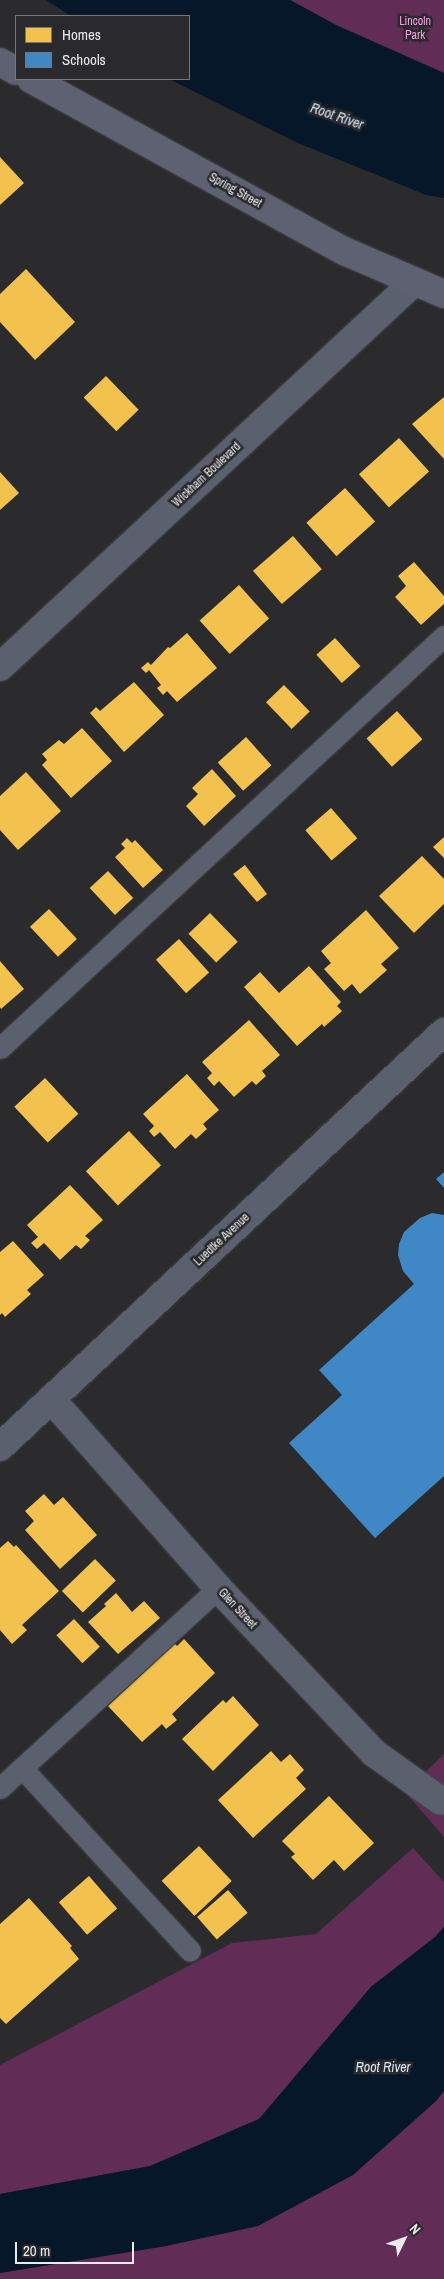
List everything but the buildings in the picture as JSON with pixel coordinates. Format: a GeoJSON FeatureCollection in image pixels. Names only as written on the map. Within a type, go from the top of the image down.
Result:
{"type":"FeatureCollection","features":[{"type":"Feature","properties":{"kind":"main road"},"geometry":{"type":"LineString","coordinates":[[0,62],[15,70]]}},
{"type":"Feature","properties":{"kind":"main road","name":"Spring Street"},"geometry":{"type":"LineString","coordinates":[[33,80],[344,251],[444,294]]}},
{"type":"Feature","properties":{"kind":"street","name":"Wickham Boulevard"},"geometry":{"type":"LineString","coordinates":[[0,667],[414,282]]}},
{"type":"Feature","properties":{"kind":"street","name":"Luedtke Avenue"},"geometry":{"type":"LineString","coordinates":[[0,1447],[444,1032]]}},
{"type":"Feature","properties":{"kind":"street","name":"Glen Street"},"geometry":{"type":"LineString","coordinates":[[51,1399],[218,1588],[374,1753],[440,1801]]}},
{"type":"Feature","properties":{"kind":"lane"},"geometry":{"type":"LineString","coordinates":[[0,1048],[444,636]]}},
{"type":"Feature","properties":{"kind":"lane"},"geometry":{"type":"LineString","coordinates":[[0,1788],[218,1588]]}},
{"type":"Feature","properties":{"kind":"lane"},"geometry":{"type":"LineString","coordinates":[[22,1768],[190,1951]]}},
{"type":"Feature","properties":{"kind":"green space","name":"Lincoln Park"},"geometry":{"type":"Polygon","coordinates":[[[290,0],[444,0],[444,73],[336,25],[290,0]]]}},
{"type":"Feature","properties":{"kind":"green space"},"geometry":{"type":"Polygon","coordinates":[[[444,1754],[444,1837],[405,1792],[444,1754]]]}},
{"type":"Feature","properties":{"kind":"green space"},"geometry":{"type":"Polygon","coordinates":[[[413,1848],[444,1882],[444,1927],[435,1937],[371,1987],[259,2119],[150,2166],[0,2194],[0,2065],[232,1943],[316,1934],[413,1848]]]}},
{"type":"Feature","properties":{"kind":"green space"},"geometry":{"type":"Polygon","coordinates":[[[444,2091],[444,2279],[0,2279],[0,2273],[166,2246],[435,2102],[444,2091]]]}},
{"type":"Feature","properties":{"kind":"water","name":"Root River"},"geometry":{"type":"Polygon","coordinates":[[[46,0],[290,0],[336,25],[444,73],[444,198],[426,195],[298,143],[171,80],[190,80],[190,15],[69,15],[46,0]]]}},
{"type":"Feature","properties":{"kind":"water","name":"Root River"},"geometry":{"type":"Polygon","coordinates":[[[444,1927],[444,2091],[435,2102],[353,2175],[258,2226],[166,2246],[0,2273],[0,2194],[150,2166],[259,2119],[371,1987],[435,1937],[444,1927]]]}}]}
